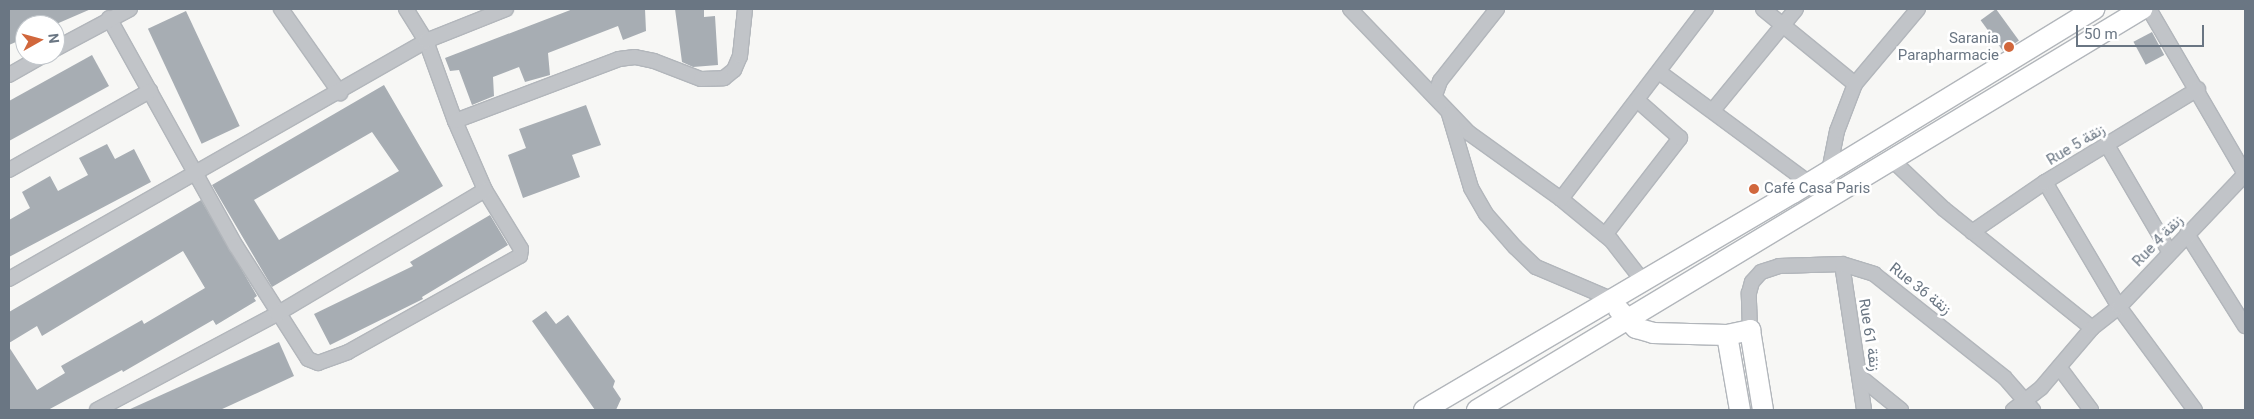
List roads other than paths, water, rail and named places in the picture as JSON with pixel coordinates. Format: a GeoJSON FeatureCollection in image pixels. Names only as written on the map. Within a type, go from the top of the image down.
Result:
{"type":"FeatureCollection","features":[{"type":"Feature","properties":{"kind":"main road"},"geometry":{"type":"LineString","coordinates":[[1477,410],[1890,158],[2142,9]]}},
{"type":"Feature","properties":{"kind":"main road"},"geometry":{"type":"LineString","coordinates":[[1424,410],[1829,171],[2090,10]]}},
{"type":"Feature","properties":{"kind":"main road"},"geometry":{"type":"LineString","coordinates":[[1611,298],[1626,319],[1636,328],[1653,333],[1727,335],[1750,330],[1762,403]]}},
{"type":"Feature","properties":{"kind":"main road"},"geometry":{"type":"LineString","coordinates":[[1727,335],[1739,410]]}},
{"type":"Feature","properties":{"kind":"street"},"geometry":{"type":"LineString","coordinates":[[65,43],[108,18],[130,9]]}},
{"type":"Feature","properties":{"kind":"street"},"geometry":{"type":"LineString","coordinates":[[281,9],[340,93]]}},
{"type":"Feature","properties":{"kind":"street"},"geometry":{"type":"LineString","coordinates":[[108,18],[150,91],[194,176],[277,314],[308,359],[318,363],[348,352],[520,256],[521,249],[485,190],[454,121],[426,41],[406,9]]}},
{"type":"Feature","properties":{"kind":"street"},"geometry":{"type":"LineString","coordinates":[[454,121],[619,59],[635,57],[654,62],[701,80],[724,78],[734,70],[740,56],[745,9]]}},
{"type":"Feature","properties":{"kind":"street"},"geometry":{"type":"LineString","coordinates":[[1350,9],[1435,95],[1449,114],[1509,164],[1561,199],[1605,235],[1642,280]]}},
{"type":"Feature","properties":{"kind":"street"},"geometry":{"type":"LineString","coordinates":[[1435,95],[1440,81],[1497,9]]}},
{"type":"Feature","properties":{"kind":"street"},"geometry":{"type":"LineString","coordinates":[[1561,199],[1706,9]]}},
{"type":"Feature","properties":{"kind":"street"},"geometry":{"type":"LineString","coordinates":[[1763,9],[1855,84]]}},
{"type":"Feature","properties":{"kind":"street"},"geometry":{"type":"LineString","coordinates":[[1714,109],[1796,9]]}},
{"type":"Feature","properties":{"kind":"street"},"geometry":{"type":"LineString","coordinates":[[1829,171],[1836,131],[1855,84],[1918,9]]}},
{"type":"Feature","properties":{"kind":"street"},"geometry":{"type":"LineString","coordinates":[[2149,9],[2198,89],[2245,174]]}},
{"type":"Feature","properties":{"kind":"street"},"geometry":{"type":"LineString","coordinates":[[9,279],[340,93],[426,41],[501,10]]}},
{"type":"Feature","properties":{"kind":"street"},"geometry":{"type":"LineString","coordinates":[[9,75],[26,65]]}},
{"type":"Feature","properties":{"kind":"street"},"geometry":{"type":"LineString","coordinates":[[1659,72],[1714,109],[1809,183]]}},
{"type":"Feature","properties":{"kind":"street","name":"Rue 5 زنقة"},"geometry":{"type":"LineString","coordinates":[[1972,232],[2045,182],[2198,89]]}},
{"type":"Feature","properties":{"kind":"street"},"geometry":{"type":"LineString","coordinates":[[9,170],[150,91]]}},
{"type":"Feature","properties":{"kind":"street"},"geometry":{"type":"LineString","coordinates":[[1605,235],[1680,138],[1678,134],[1637,100]]}},
{"type":"Feature","properties":{"kind":"street"},"geometry":{"type":"LineString","coordinates":[[1449,114],[1471,188],[1486,214],[1515,247],[1536,267],[1611,298]]}},
{"type":"Feature","properties":{"kind":"street"},"geometry":{"type":"LineString","coordinates":[[2106,145],[2169,252]]}},
{"type":"Feature","properties":{"kind":"street"},"geometry":{"type":"LineString","coordinates":[[1890,158],[1972,232],[2092,328]]}},
{"type":"Feature","properties":{"kind":"street","name":"Rue 4 زنقة"},"geometry":{"type":"LineString","coordinates":[[2014,410],[2030,405],[2092,328],[2119,307],[2169,252],[2245,174]]}},
{"type":"Feature","properties":{"kind":"street"},"geometry":{"type":"LineString","coordinates":[[2045,182],[2119,307],[2195,410]]}},
{"type":"Feature","properties":{"kind":"street"},"geometry":{"type":"LineString","coordinates":[[97,410],[277,314],[485,190]]}},
{"type":"Feature","properties":{"kind":"street"},"geometry":{"type":"LineString","coordinates":[[2187,234],[2245,326]]}},
{"type":"Feature","properties":{"kind":"street","name":"Rue 36 زنقة"},"geometry":{"type":"LineString","coordinates":[[1750,330],[1749,293],[1752,282],[1761,272],[1779,266],[1842,264],[1874,274],[1960,340],[2030,405]]}},
{"type":"Feature","properties":{"kind":"street","name":"Rue 61 زنقة"},"geometry":{"type":"LineString","coordinates":[[1842,264],[1864,410]]}},
{"type":"Feature","properties":{"kind":"street"},"geometry":{"type":"LineString","coordinates":[[2059,368],[2091,410]]}},
{"type":"Feature","properties":{"kind":"street"},"geometry":{"type":"LineString","coordinates":[[1859,376],[1901,410]]}},
{"type":"Feature","properties":{"kind":"street"},"geometry":{"type":"LineString","coordinates":[[1739,410],[1762,403]]}},
{"type":"Feature","properties":{"kind":"place","name":"Sarania Parapharmacie"},"geometry":{"type":"Point","coordinates":[2009,47]}},
{"type":"Feature","properties":{"kind":"place","name":"Café Casa Paris"},"geometry":{"type":"Point","coordinates":[1754,189]}}]}
